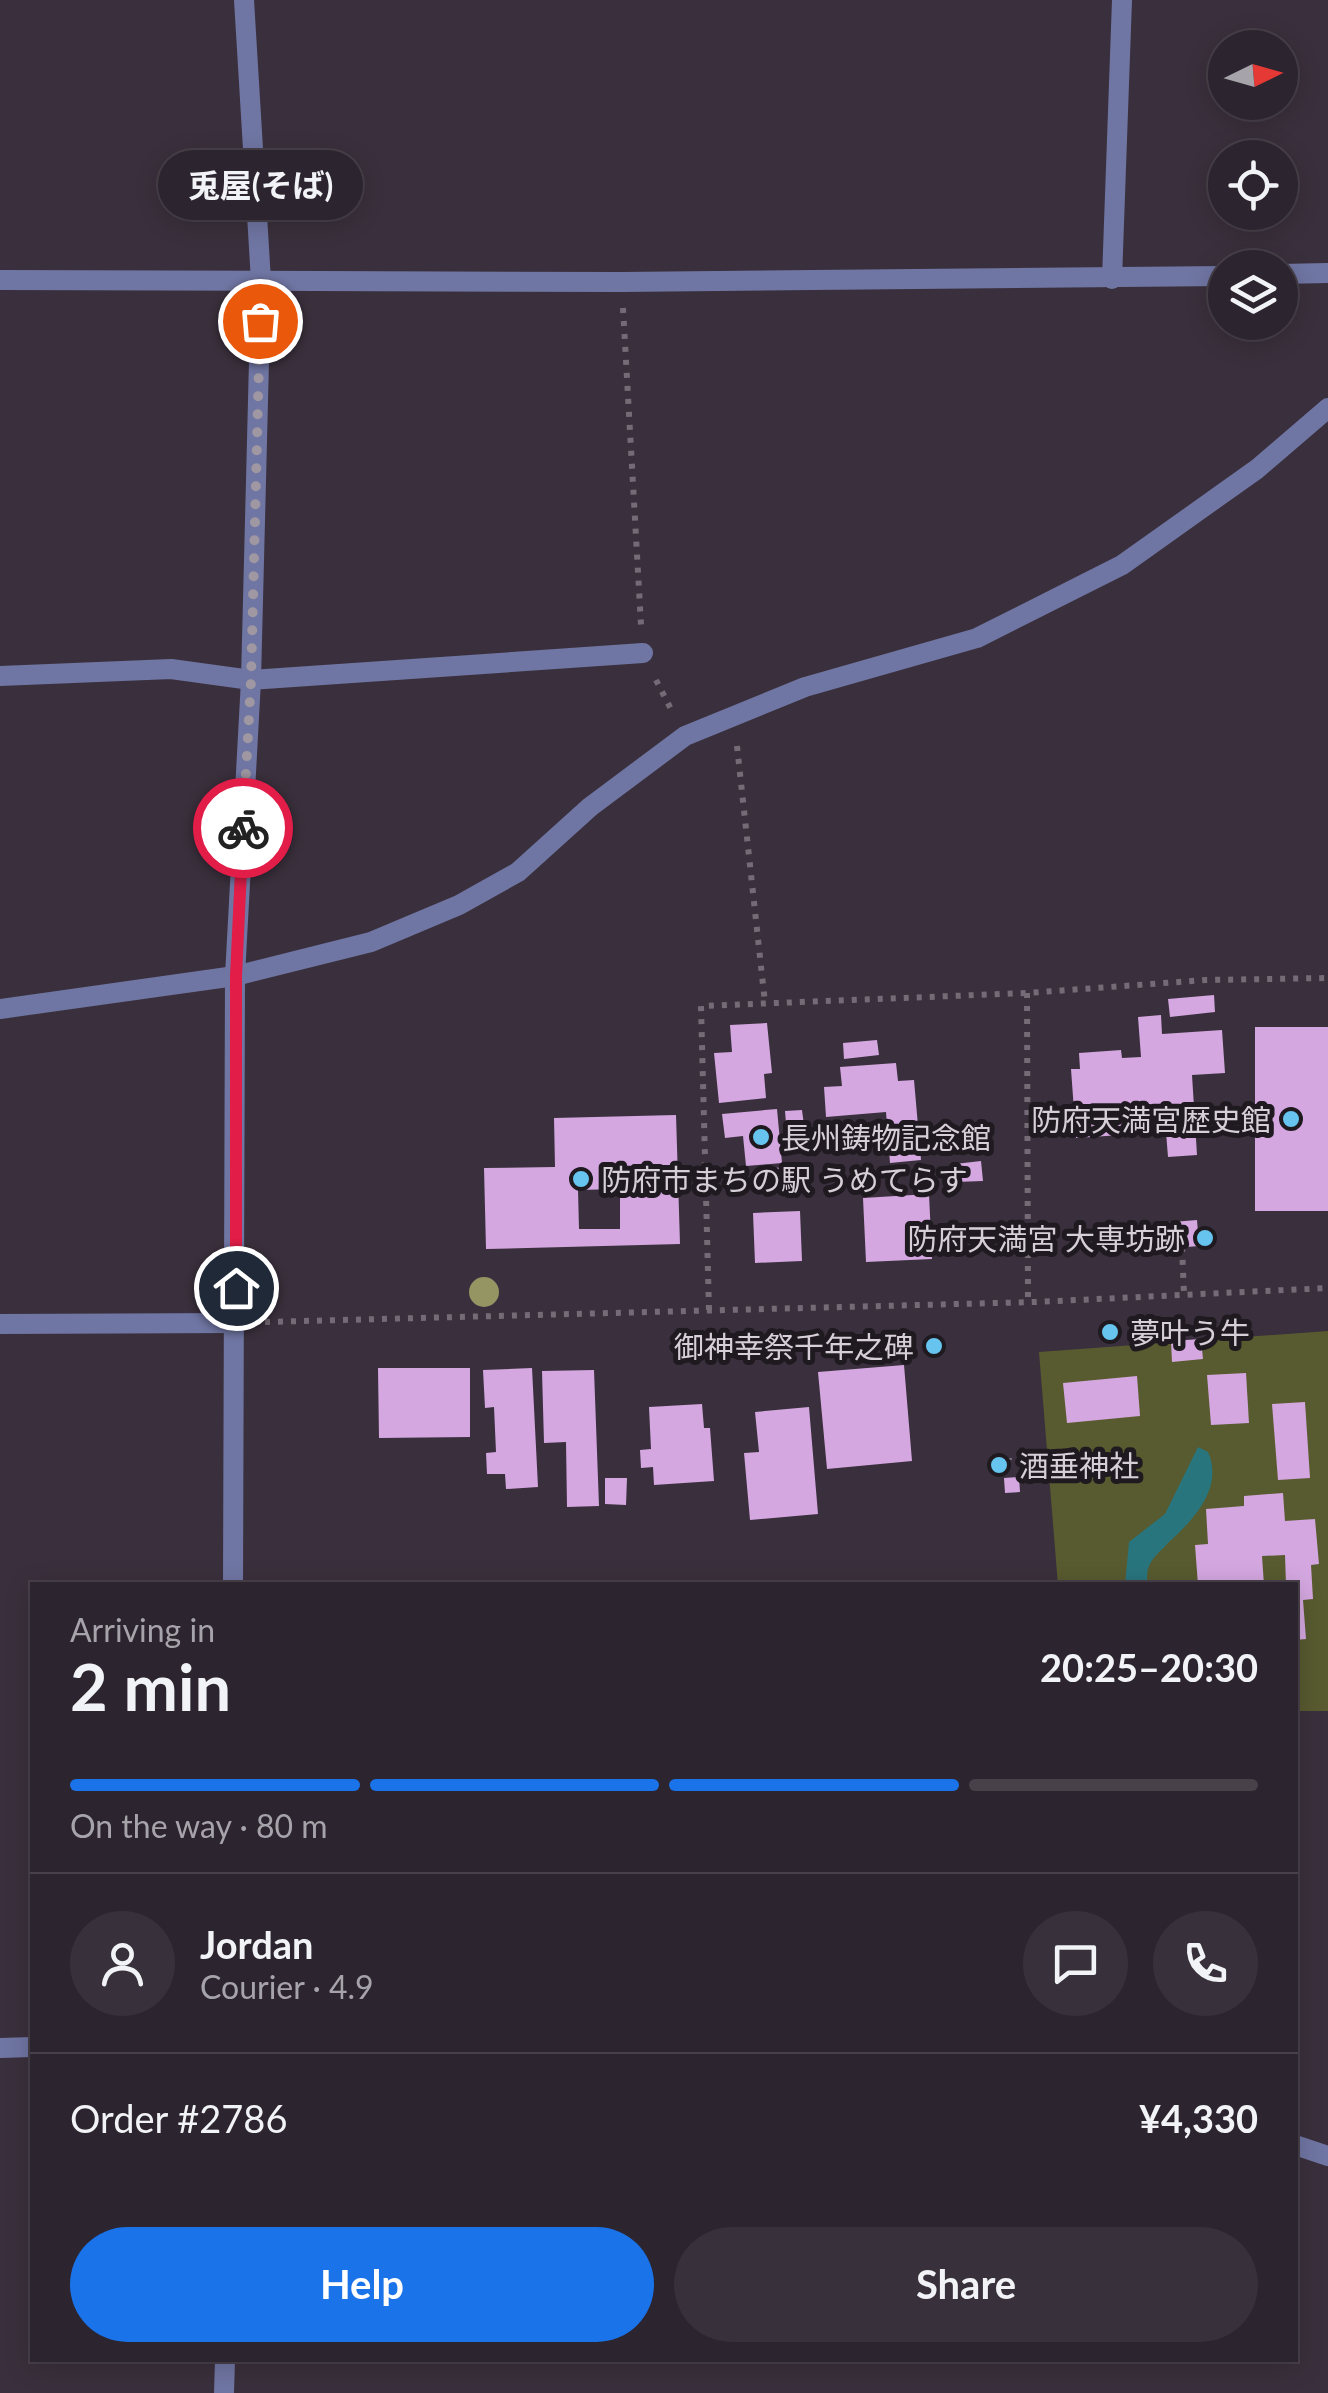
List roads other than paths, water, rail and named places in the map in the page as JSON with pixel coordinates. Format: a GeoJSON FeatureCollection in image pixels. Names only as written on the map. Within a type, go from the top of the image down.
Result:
{"type":"FeatureCollection","features":[{"type":"Feature","properties":{"kind":"street"},"geometry":{"type":"LineString","coordinates":[[234,1582],[236,976],[251,680],[262,281],[244,0]]}},
{"type":"Feature","properties":{"kind":"street"},"geometry":{"type":"LineString","coordinates":[[1112,279],[1122,0]]}},
{"type":"Feature","properties":{"kind":"street"},"geometry":{"type":"LineString","coordinates":[[1298,274],[1328,273]]}},
{"type":"Feature","properties":{"kind":"street"},"geometry":{"type":"LineString","coordinates":[[0,280],[622,282],[1208,276]]}},
{"type":"Feature","properties":{"kind":"street"},"geometry":{"type":"LineString","coordinates":[[0,1009],[236,976],[371,942],[459,905],[518,872],[590,807],[685,736],[805,687],[977,638],[1122,565],[1258,469],[1328,408]]}},
{"type":"Feature","properties":{"kind":"street"},"geometry":{"type":"LineString","coordinates":[[0,676],[171,669],[251,680],[643,653]]}},
{"type":"Feature","properties":{"kind":"street"},"geometry":{"type":"LineString","coordinates":[[0,1324],[236,1322]]}},
{"type":"Feature","properties":{"kind":"street"},"geometry":{"type":"LineString","coordinates":[[0,2048],[30,2047]]}},
{"type":"Feature","properties":{"kind":"street"},"geometry":{"type":"LineString","coordinates":[[1298,2146],[1328,2156]]}},
{"type":"Feature","properties":{"kind":"street"},"geometry":{"type":"LineString","coordinates":[[224,2393],[225,2362]]}},
{"type":"Feature","properties":{"kind":"water"},"geometry":{"type":"Polygon","coordinates":[[[1198,1447],[1208,1452],[1212,1478],[1203,1502],[1151,1561],[1147,1582],[1125,1582],[1129,1542],[1165,1514],[1198,1447]]]}},
{"type":"Feature","properties":{"kind":"place","name":"兎屋(そば)"},"geometry":{"type":"Point","coordinates":[260,321]}},
{"type":"Feature","properties":{"kind":"place","name":"防府天満宮歴史館"},"geometry":{"type":"Point","coordinates":[1291,1119]}},
{"type":"Feature","properties":{"kind":"place","name":"長州鋳物記念館"},"geometry":{"type":"Point","coordinates":[761,1137]}},
{"type":"Feature","properties":{"kind":"place","name":"防府市まちの駅 うめてらす"},"geometry":{"type":"Point","coordinates":[581,1179]}},
{"type":"Feature","properties":{"kind":"place","name":"防府天満宮 大専坊跡"},"geometry":{"type":"Point","coordinates":[1205,1238]}},
{"type":"Feature","properties":{"kind":"place","name":"夢叶う牛"},"geometry":{"type":"Point","coordinates":[1110,1332]}},
{"type":"Feature","properties":{"kind":"place","name":"御神幸祭千年之碑"},"geometry":{"type":"Point","coordinates":[934,1346]}},
{"type":"Feature","properties":{"kind":"place","name":"酒垂神社"},"geometry":{"type":"Point","coordinates":[999,1465]}}]}
